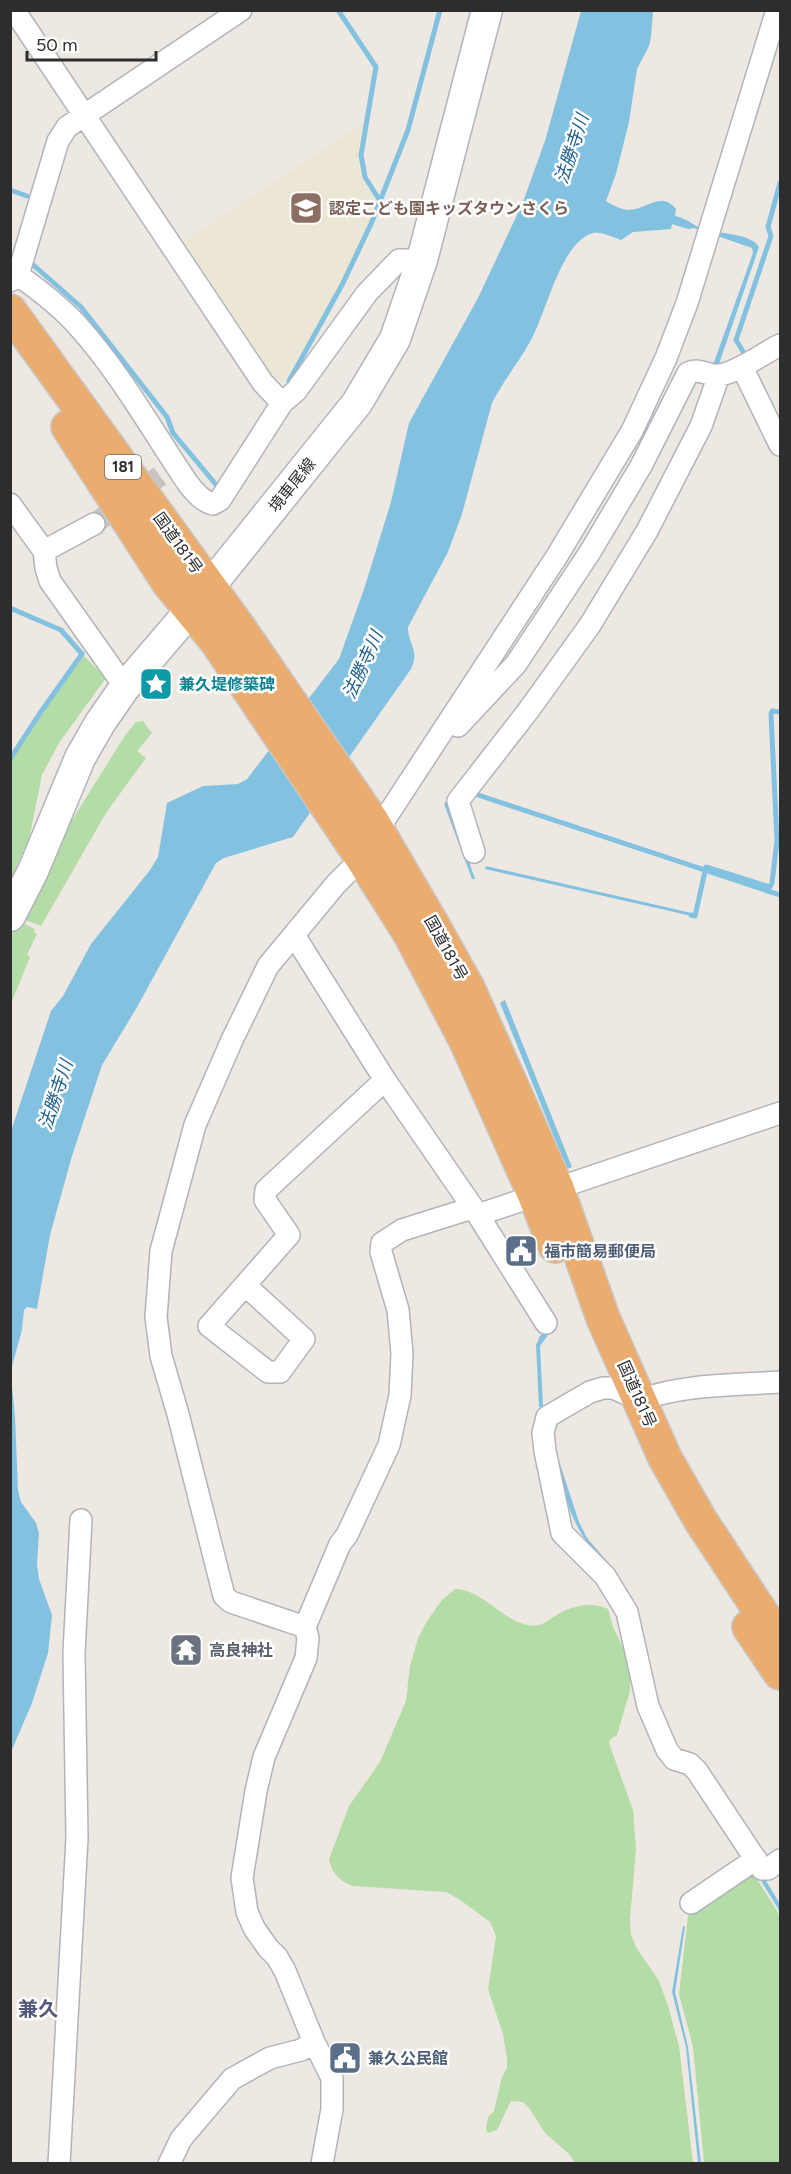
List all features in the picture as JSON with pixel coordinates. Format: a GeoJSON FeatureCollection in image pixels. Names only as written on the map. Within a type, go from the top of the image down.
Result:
{"type":"FeatureCollection","features":[{"type":"Feature","properties":{"kind":"highway","name":"国道181号"},"geometry":{"type":"LineString","coordinates":[[10,311],[200,599],[226,632],[468,988],[546,1192],[603,1318],[627,1394],[701,1521],[780,1641]]}},
{"type":"Feature","properties":{"kind":"highway","name":"国道181号"},"geometry":{"type":"LineString","coordinates":[[10,344],[68,426],[168,582],[200,599]]}},
{"type":"Feature","properties":{"kind":"highway","name":"国道181号"},"geometry":{"type":"LineString","coordinates":[[627,1394],[622,1413],[661,1494],[780,1673]]}},
{"type":"Feature","properties":{"kind":"main road","name":"境車尾線"},"geometry":{"type":"LineString","coordinates":[[10,916],[33,871],[80,758],[100,723],[125,687],[200,599],[357,403],[395,339],[422,260],[487,10]]}},
{"type":"Feature","properties":{"kind":"street"},"geometry":{"type":"LineString","coordinates":[[14,10],[263,382],[282,404]]}},
{"type":"Feature","properties":{"kind":"street"},"geometry":{"type":"LineString","coordinates":[[241,10],[67,127],[58,141],[14,278],[41,291],[77,325],[108,363],[167,470],[201,499],[213,504],[220,500],[282,404],[296,391],[367,293],[399,260],[422,260]]}},
{"type":"Feature","properties":{"kind":"street"},"geometry":{"type":"LineString","coordinates":[[305,1627],[231,1602],[224,1596],[161,1356],[156,1317],[160,1251],[195,1125],[232,1040],[268,966],[336,884],[366,839],[386,819],[557,556],[632,431],[666,358],[687,303],[777,10]]}},
{"type":"Feature","properties":{"kind":"street"},"geometry":{"type":"LineString","coordinates":[[438,738],[451,733],[516,664],[615,510],[641,466],[688,373],[696,370],[719,375],[742,367],[780,345]]}},
{"type":"Feature","properties":{"kind":"street"},"geometry":{"type":"LineString","coordinates":[[742,367],[780,445]]}},
{"type":"Feature","properties":{"kind":"street"},"geometry":{"type":"LineString","coordinates":[[474,852],[458,801],[528,711],[596,615],[647,531],[701,426],[719,375]]}},
{"type":"Feature","properties":{"kind":"street"},"geometry":{"type":"LineString","coordinates":[[10,504],[44,551],[46,568],[51,581],[125,687]]}},
{"type":"Feature","properties":{"kind":"street"},"geometry":{"type":"LineString","coordinates":[[44,551],[94,524]]}},
{"type":"Feature","properties":{"kind":"street"},"geometry":{"type":"LineString","coordinates":[[294,934],[386,1080],[546,1323]]}},
{"type":"Feature","properties":{"kind":"street"},"geometry":{"type":"LineString","coordinates":[[245,1285],[290,1235],[265,1200],[266,1190],[386,1080]]}},
{"type":"Feature","properties":{"kind":"street"},"geometry":{"type":"LineString","coordinates":[[322,2163],[332,2109],[332,2078],[314,2042],[285,1971],[254,1928],[247,1912],[242,1878],[264,1757],[306,1658],[308,1638],[305,1627],[340,1544],[347,1535],[389,1445],[400,1395],[402,1353],[398,1310],[381,1252],[382,1243],[402,1230],[546,1192],[780,1113]]}},
{"type":"Feature","properties":{"kind":"street"},"geometry":{"type":"LineString","coordinates":[[780,1382],[627,1394],[603,1388],[590,1392],[551,1414],[544,1422],[543,1433],[549,1475],[562,1533],[605,1576],[627,1612],[648,1706],[667,1750],[674,1759],[690,1764],[697,1771],[762,1869],[768,1869],[780,1860]]}},
{"type":"Feature","properties":{"kind":"street"},"geometry":{"type":"LineString","coordinates":[[59,2163],[77,1838],[74,1653],[81,1520]]}},
{"type":"Feature","properties":{"kind":"street"},"geometry":{"type":"LineString","coordinates":[[691,1903],[756,1859]]}},
{"type":"Feature","properties":{"kind":"street"},"geometry":{"type":"LineString","coordinates":[[169,2163],[181,2139],[232,2079],[270,2058],[301,2050],[314,2042]]}},
{"type":"Feature","properties":{"kind":"shaded area"},"geometry":{"type":"Polygon","coordinates":[[[365,122],[359,156],[360,168],[362,178],[377,202],[370,223],[341,284],[284,381],[264,375],[177,246],[365,122]]]}},
{"type":"Feature","properties":{"kind":"green space"},"geometry":{"type":"Polygon","coordinates":[[[83,655],[106,678],[59,743],[42,775],[29,839],[11,879],[11,761],[49,701],[83,655]]]}},
{"type":"Feature","properties":{"kind":"green space"},"geometry":{"type":"Polygon","coordinates":[[[143,721],[152,733],[137,751],[146,758],[106,813],[41,926],[20,918],[67,828],[126,734],[136,722],[143,721]]]}},
{"type":"Feature","properties":{"kind":"green space"},"geometry":{"type":"Polygon","coordinates":[[[18,921],[35,929],[34,932],[37,934],[27,955],[30,957],[11,1004],[11,936],[18,921]]]}},
{"type":"Feature","properties":{"kind":"green space"},"geometry":{"type":"Polygon","coordinates":[[[455,1589],[477,1595],[518,1622],[528,1625],[539,1625],[574,1607],[595,1605],[608,1609],[613,1627],[630,1662],[630,1691],[617,1735],[609,1743],[633,1810],[636,1849],[630,1919],[631,1935],[636,1947],[659,1981],[679,2046],[693,2163],[575,2163],[569,2154],[545,2133],[523,2102],[511,2101],[497,2130],[488,2133],[486,2130],[488,2117],[494,2111],[502,2077],[507,2068],[503,2034],[488,1989],[496,1936],[490,1922],[446,1892],[353,1886],[340,1879],[332,1868],[329,1859],[349,1806],[380,1762],[406,1701],[410,1666],[418,1638],[442,1600],[455,1589]]]}},
{"type":"Feature","properties":{"kind":"green space"},"geometry":{"type":"Polygon","coordinates":[[[753,1873],[780,1916],[780,2163],[704,2163],[693,2047],[679,1994],[688,1916],[753,1873]]]}},
{"type":"Feature","properties":{"kind":"water","name":"法勝寺川"},"geometry":{"type":"Polygon","coordinates":[[[581,11],[653,11],[649,46],[637,69],[629,122],[616,174],[606,201],[628,210],[665,201],[676,209],[675,216],[703,229],[747,238],[759,247],[718,367],[713,365],[753,253],[752,248],[694,228],[688,229],[672,224],[671,229],[633,232],[621,240],[606,234],[594,233],[579,241],[562,266],[531,340],[492,403],[462,514],[448,552],[408,627],[414,652],[411,669],[293,837],[224,858],[216,863],[136,1009],[102,1065],[72,1156],[50,1235],[37,1309],[27,1307],[24,1310],[22,1330],[11,1370],[11,1131],[51,1011],[63,996],[91,944],[158,857],[167,803],[203,786],[238,784],[247,779],[339,659],[391,502],[409,423],[478,298],[523,202],[545,141],[581,11]]]}},
{"type":"Feature","properties":{"kind":"water"},"geometry":{"type":"Polygon","coordinates":[[[567,637],[571,640],[449,804],[475,879],[472,879],[444,804],[567,637]]]}},
{"type":"Feature","properties":{"kind":"water"},"geometry":{"type":"Polygon","coordinates":[[[486,866],[696,914],[696,917],[485,869],[486,866]]]}},
{"type":"Feature","properties":{"kind":"water"},"geometry":{"type":"Polygon","coordinates":[[[505,1000],[572,1167],[567,1169],[500,1003],[505,1000]]]}},
{"type":"Feature","properties":{"kind":"water"},"geometry":{"type":"Polygon","coordinates":[[[544,1332],[548,1335],[540,1346],[543,1406],[539,1407],[536,1345],[544,1332]]]}},
{"type":"Feature","properties":{"kind":"water"},"geometry":{"type":"Polygon","coordinates":[[[11,1376],[18,1490],[21,1502],[36,1523],[39,1533],[37,1564],[39,1579],[52,1615],[48,1653],[32,1703],[11,1752],[11,1376]]]}},
{"type":"Feature","properties":{"kind":"water"},"geometry":{"type":"Polygon","coordinates":[[[558,1458],[579,1522],[587,1538],[611,1566],[634,1609],[590,1548],[575,1522],[555,1460],[558,1458]]]}},
{"type":"Feature","properties":{"kind":"water"},"geometry":{"type":"Polygon","coordinates":[[[760,1871],[780,1904],[780,1912],[757,1874],[760,1871]]]}},
{"type":"Feature","properties":{"kind":"water"},"geometry":{"type":"Polygon","coordinates":[[[683,1926],[685,1927],[675,1992],[688,2047],[701,2163],[698,2163],[686,2047],[672,1992],[683,1926]]]}},
{"type":"Feature","properties":{"kind":"waterway"},"geometry":{"type":"LineString","coordinates":[[338,10],[376,67],[361,155],[365,177],[380,201]]}},
{"type":"Feature","properties":{"kind":"waterway"},"geometry":{"type":"LineString","coordinates":[[289,381],[342,285],[371,224],[408,130],[440,10]]}},
{"type":"Feature","properties":{"kind":"waterway"},"geometry":{"type":"LineString","coordinates":[[747,358],[736,340],[771,236],[768,227],[780,183]]}},
{"type":"Feature","properties":{"kind":"waterway"},"geometry":{"type":"LineString","coordinates":[[10,190],[27,196]]}},
{"type":"Feature","properties":{"kind":"waterway"},"geometry":{"type":"LineString","coordinates":[[31,260],[30,262],[81,307],[167,417],[173,433],[218,487],[221,482]]}},
{"type":"Feature","properties":{"kind":"waterway"},"geometry":{"type":"LineString","coordinates":[[10,608],[61,630],[82,654],[10,759]]}},
{"type":"Feature","properties":{"kind":"waterway"},"geometry":{"type":"LineString","coordinates":[[691,915],[695,916],[706,867],[770,887],[772,883],[777,841],[771,714],[772,711],[780,712]]}},
{"type":"Feature","properties":{"kind":"waterway"},"geometry":{"type":"LineString","coordinates":[[472,793],[780,895]]}},
{"type":"Feature","properties":{"kind":"tunnel"},"geometry":{"type":"LineString","coordinates":[[94,524],[160,476]]}},
{"type":"Feature","properties":{"kind":"place","name":"認定こども園キッズタウンさくら"},"geometry":{"type":"Point","coordinates":[306,208]}},
{"type":"Feature","properties":{"kind":"place","name":"兼久堤修築碑"},"geometry":{"type":"Point","coordinates":[156,684]}},
{"type":"Feature","properties":{"kind":"place","name":"福市簡易郵便局"},"geometry":{"type":"Point","coordinates":[521,1251]}},
{"type":"Feature","properties":{"kind":"place","name":"高良神社"},"geometry":{"type":"Point","coordinates":[186,1650]}},
{"type":"Feature","properties":{"kind":"place","name":"兼久公民館"},"geometry":{"type":"Point","coordinates":[345,2058]}},
{"type":"Feature","properties":{"kind":"district","name":"兼久"},"geometry":{"type":"Point","coordinates":[38,2009]}}]}
